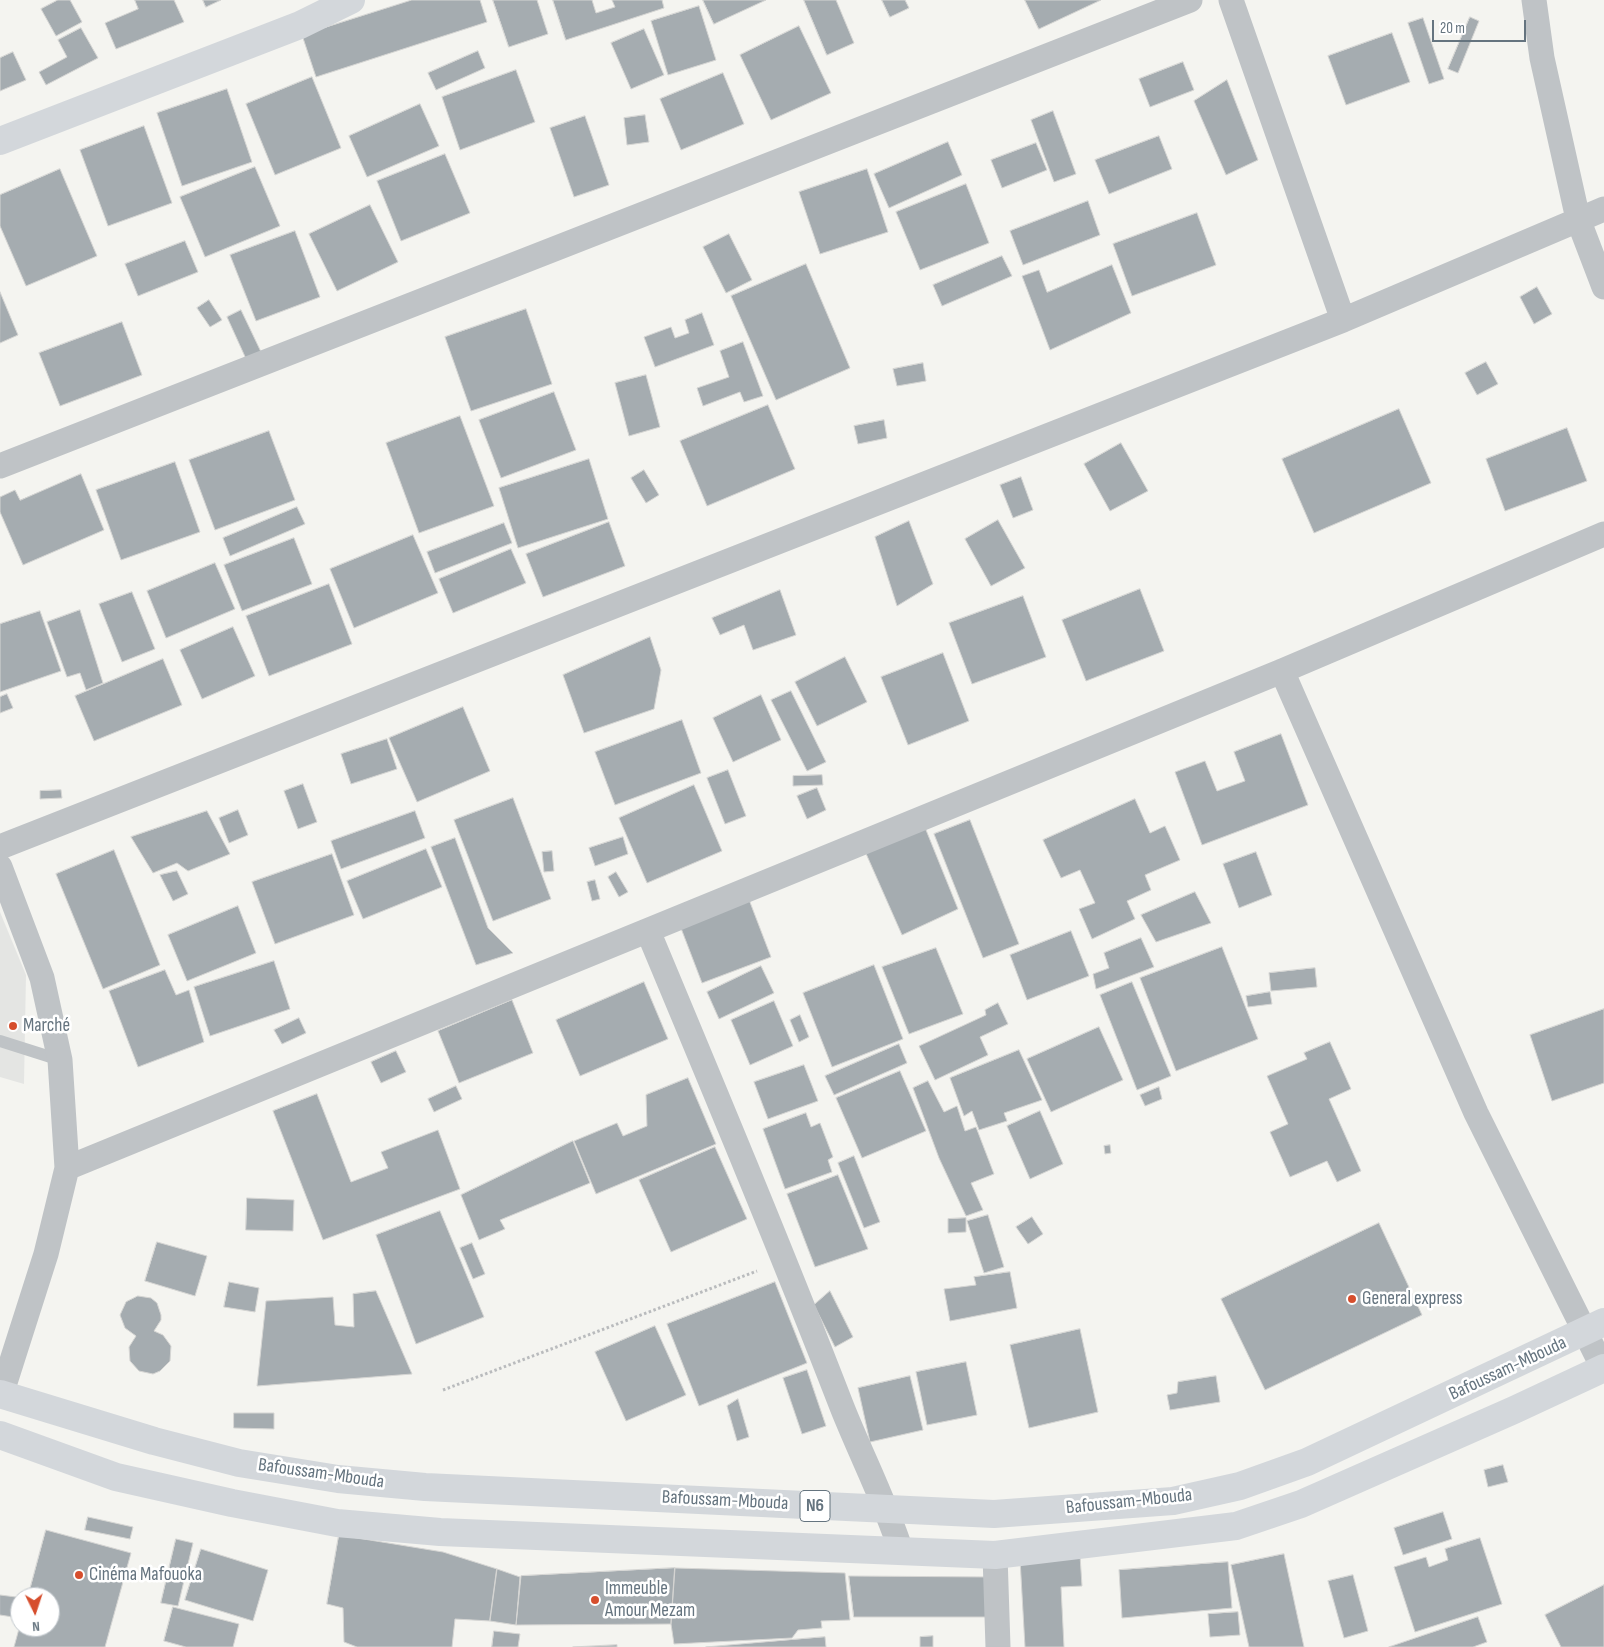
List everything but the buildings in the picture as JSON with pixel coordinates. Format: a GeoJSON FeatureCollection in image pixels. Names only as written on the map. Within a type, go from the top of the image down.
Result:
{"type":"FeatureCollection","features":[{"type":"Feature","properties":{"kind":"main road"},"geometry":{"type":"LineString","coordinates":[[0,141],[300,25],[352,0]]}},
{"type":"Feature","properties":{"kind":"main road","name":"Bafoussam-Mbouda"},"geometry":{"type":"LineString","coordinates":[[0,1397],[239,1463],[338,1479],[425,1487],[887,1510],[1004,1513],[1173,1501],[1240,1486],[1307,1462],[1594,1327]]}},
{"type":"Feature","properties":{"kind":"main road","name":"Bafoussam-Mbouda"},"geometry":{"type":"LineString","coordinates":[[0,1435],[116,1476],[232,1503],[337,1524],[440,1532],[901,1551],[956,1555],[995,1555],[1236,1526],[1301,1504],[1604,1368]]}},
{"type":"Feature","properties":{"kind":"street"},"geometry":{"type":"LineString","coordinates":[[0,466],[1190,0]]}},
{"type":"Feature","properties":{"kind":"street"},"geometry":{"type":"LineString","coordinates":[[1231,0],[1343,320]]}},
{"type":"Feature","properties":{"kind":"street"},"geometry":{"type":"LineString","coordinates":[[1534,0],[1542,58],[1578,219],[1604,287]]}},
{"type":"Feature","properties":{"kind":"street"},"geometry":{"type":"LineString","coordinates":[[0,848],[1343,320],[1604,209]]}},
{"type":"Feature","properties":{"kind":"street"},"geometry":{"type":"LineString","coordinates":[[67,1168],[1282,672],[1604,534]]}},
{"type":"Feature","properties":{"kind":"street"},"geometry":{"type":"LineString","coordinates":[[1282,672],[1476,1112],[1594,1327],[1604,1368]]}},
{"type":"Feature","properties":{"kind":"street"},"geometry":{"type":"LineString","coordinates":[[0,867],[42,978],[60,1060],[67,1168],[46,1254],[0,1397]]}},
{"type":"Feature","properties":{"kind":"street"},"geometry":{"type":"LineString","coordinates":[[648,931],[786,1260],[860,1450],[887,1510],[901,1551]]}},
{"type":"Feature","properties":{"kind":"street"},"geometry":{"type":"LineString","coordinates":[[995,1555],[998,1647]]}},
{"type":"Feature","properties":{"kind":"lane"},"geometry":{"type":"LineString","coordinates":[[0,1041],[60,1060]]}},
{"type":"Feature","properties":{"kind":"path"},"geometry":{"type":"LineString","coordinates":[[443,1390],[786,1260]]}},
{"type":"Feature","properties":{"kind":"shaded area","name":"Marché"},"geometry":{"type":"Polygon","coordinates":[[[0,912],[26,975],[24,1084],[0,1077],[0,912]]]}},
{"type":"Feature","properties":{"kind":"place","name":"Marché"},"geometry":{"type":"Point","coordinates":[13,1026]}},
{"type":"Feature","properties":{"kind":"place","name":"General express"},"geometry":{"type":"Point","coordinates":[1352,1299]}},
{"type":"Feature","properties":{"kind":"place","name":"Cinéma Mafouoka"},"geometry":{"type":"Point","coordinates":[79,1575]}},
{"type":"Feature","properties":{"kind":"place","name":"Immeuble Amour Mezam"},"geometry":{"type":"Point","coordinates":[595,1600]}}]}
